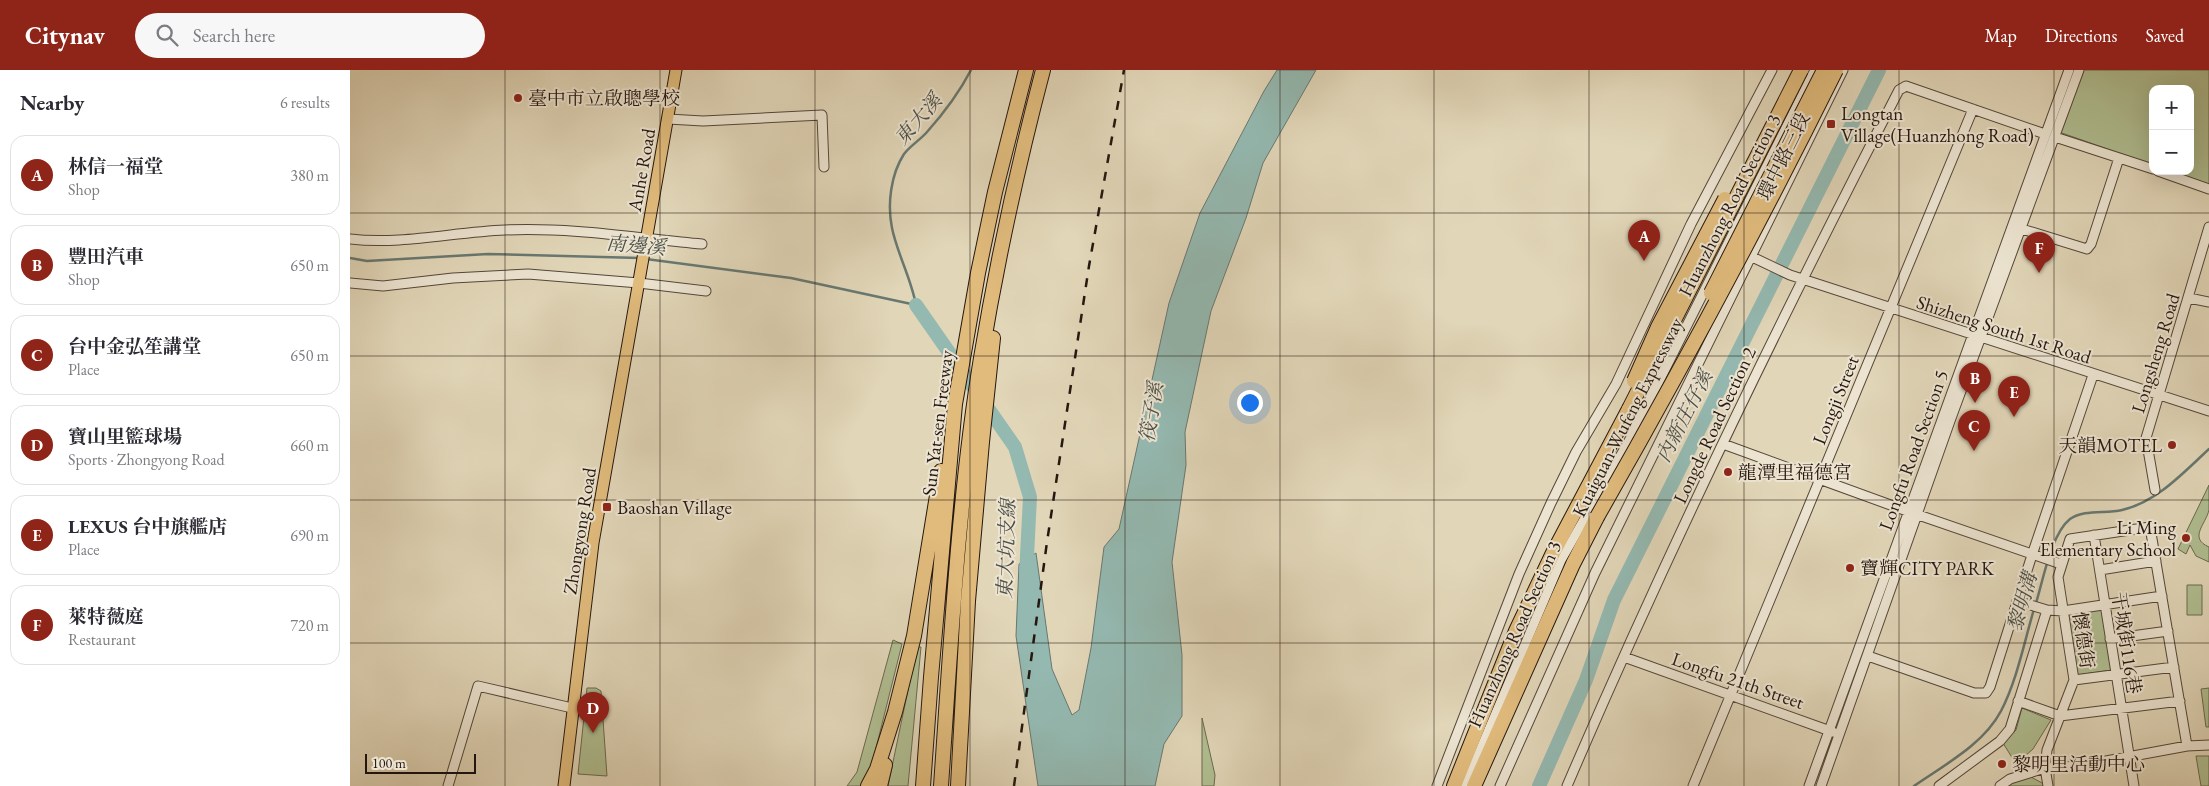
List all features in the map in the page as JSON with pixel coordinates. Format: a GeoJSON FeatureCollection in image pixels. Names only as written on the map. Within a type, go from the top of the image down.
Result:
{"type":"FeatureCollection","features":[{"type":"Feature","properties":{"kind":"highway","name":"Sun Yat-sen Freeway"},"geometry":{"type":"LineString","coordinates":[[924,786],[955,404],[995,192],[1026,70]]}},
{"type":"Feature","properties":{"kind":"highway","name":"Sun Yat-sen Freeway"},"geometry":{"type":"LineString","coordinates":[[941,786],[957,560],[976,440],[981,358],[1012,194],[1043,70]]}},
{"type":"Feature","properties":{"kind":"highway"},"geometry":{"type":"LineString","coordinates":[[1629,409],[1636,375],[1658,327],[1793,70]]}},
{"type":"Feature","properties":{"kind":"highway","name":"Kuaiguan-Wufeng Expressway"},"geometry":{"type":"LineString","coordinates":[[1454,786],[1520,622],[1553,553],[1629,409],[1801,70]]}},
{"type":"Feature","properties":{"kind":"highway","name":"Kuaiguan-Wufeng Expressway"},"geometry":{"type":"LineString","coordinates":[[1474,786],[1573,564],[1824,70]]}},
{"type":"Feature","properties":{"kind":"highway"},"geometry":{"type":"LineString","coordinates":[[1597,517],[1676,378],[1836,70]]}},
{"type":"Feature","properties":{"kind":"highway"},"geometry":{"type":"LineString","coordinates":[[958,786],[976,440],[990,371],[993,339],[993,291]]}},
{"type":"Feature","properties":{"kind":"highway"},"geometry":{"type":"LineString","coordinates":[[880,786],[915,627],[938,487],[953,419]]}},
{"type":"Feature","properties":{"kind":"highway"},"geometry":{"type":"LineString","coordinates":[[868,786],[877,769],[895,712]]}},
{"type":"Feature","properties":{"kind":"main road","name":"Anhe Road"},"geometry":{"type":"LineString","coordinates":[[639,283],[676,70]]}},
{"type":"Feature","properties":{"kind":"main road","name":"Zhongyong Road"},"geometry":{"type":"LineString","coordinates":[[564,786],[593,543],[639,283]]}},
{"type":"Feature","properties":{"kind":"street","name":"Huanzhong Road Section 3"},"geometry":{"type":"LineString","coordinates":[[1437,786],[1519,574],[1576,452],[1616,384],[1690,224],[1772,70]]}},
{"type":"Feature","properties":{"kind":"street","name":"Huanzhong Road Section 3"},"geometry":{"type":"LineString","coordinates":[[1465,786],[1562,560],[1629,441],[1809,70]]}},
{"type":"Feature","properties":{"kind":"street","name":"Huanzhong Road Section 3"},"geometry":{"type":"LineString","coordinates":[[1460,786],[1557,558],[1815,70]]}},
{"type":"Feature","properties":{"kind":"street","name":"環中路三段"},"geometry":{"type":"LineString","coordinates":[[1752,257],[1844,70]]}},
{"type":"Feature","properties":{"kind":"street","name":"Longfu Road Section 5"},"geometry":{"type":"LineString","coordinates":[[1822,786],[1868,656],[1912,513],[1972,334],[2069,70]]}},
{"type":"Feature","properties":{"kind":"street","name":"Longfu Road Section 5"},"geometry":{"type":"LineString","coordinates":[[1809,786],[1912,513],[1982,338],[2079,70]]}},
{"type":"Feature","properties":{"kind":"street","name":"Longde Road Section 2"},"geometry":{"type":"LineString","coordinates":[[1567,786],[1624,657],[1723,444],[1802,279],[1899,90],[1906,86],[1973,109]]}},
{"type":"Feature","properties":{"kind":"street"},"geometry":{"type":"LineString","coordinates":[[1973,109],[2045,134]]}},
{"type":"Feature","properties":{"kind":"street","name":"Longji Street"},"geometry":{"type":"LineString","coordinates":[[1693,786],[1973,109]]}},
{"type":"Feature","properties":{"kind":"street"},"geometry":{"type":"LineString","coordinates":[[668,119],[703,121],[822,115],[824,167]]}},
{"type":"Feature","properties":{"kind":"street"},"geometry":{"type":"LineString","coordinates":[[2054,137],[2149,168]]}},
{"type":"Feature","properties":{"kind":"street"},"geometry":{"type":"LineString","coordinates":[[2022,228],[2087,249],[2091,244],[2119,158]]}},
{"type":"Feature","properties":{"kind":"street"},"geometry":{"type":"LineString","coordinates":[[2170,175],[2209,188]]}},
{"type":"Feature","properties":{"kind":"street","name":"Shizheng South 1st Road"},"geometry":{"type":"LineString","coordinates":[[1690,224],[1724,244],[1790,275],[2093,375],[2209,411]]}},
{"type":"Feature","properties":{"kind":"street","name":"Longsheng Road"},"geometry":{"type":"LineString","coordinates":[[2155,490],[2146,438],[2209,227]]}},
{"type":"Feature","properties":{"kind":"street"},"geometry":{"type":"LineString","coordinates":[[350,239],[417,238],[533,229],[645,243],[702,244]]}},
{"type":"Feature","properties":{"kind":"street"},"geometry":{"type":"LineString","coordinates":[[1500,786],[1595,574],[1752,257]]}},
{"type":"Feature","properties":{"kind":"street"},"geometry":{"type":"LineString","coordinates":[[350,283],[383,286],[453,278],[528,274],[639,283],[706,292]]}},
{"type":"Feature","properties":{"kind":"street"},"geometry":{"type":"LineString","coordinates":[[2189,298],[2209,302]]}},
{"type":"Feature","properties":{"kind":"street"},"geometry":{"type":"LineString","coordinates":[[1868,656],[1974,693],[1986,694],[2019,601],[2093,375]]}},
{"type":"Feature","properties":{"kind":"street"},"geometry":{"type":"LineString","coordinates":[[1723,444],[1912,513],[2056,562]]}},
{"type":"Feature","properties":{"kind":"street"},"geometry":{"type":"LineString","coordinates":[[2094,535],[2150,527],[2187,746]]}},
{"type":"Feature","properties":{"kind":"street","name":"干城街116巷"},"geometry":{"type":"LineString","coordinates":[[2094,535],[2134,786]]}},
{"type":"Feature","properties":{"kind":"street","name":"懷德街"},"geometry":{"type":"LineString","coordinates":[[2044,768],[2047,750],[2074,680],[2058,577],[2070,539],[2094,535]]}},
{"type":"Feature","properties":{"kind":"street"},"geometry":{"type":"LineString","coordinates":[[2100,570],[2156,561]]}},
{"type":"Feature","properties":{"kind":"street"},"geometry":{"type":"LineString","coordinates":[[2019,601],[2045,610],[2064,611],[2162,596]]}},
{"type":"Feature","properties":{"kind":"street"},"geometry":{"type":"LineString","coordinates":[[1939,786],[2000,741],[2010,729],[2045,610]]}},
{"type":"Feature","properties":{"kind":"street"},"geometry":{"type":"LineString","coordinates":[[2110,638],[2168,631]]}},
{"type":"Feature","properties":{"kind":"street","name":"Longfu 21th Street"},"geometry":{"type":"LineString","coordinates":[[1624,657],[1841,734]]}},
{"type":"Feature","properties":{"kind":"street"},"geometry":{"type":"LineString","coordinates":[[2074,680],[2174,667]]}},
{"type":"Feature","properties":{"kind":"street"},"geometry":{"type":"LineString","coordinates":[[448,786],[478,686],[572,708]]}},
{"type":"Feature","properties":{"kind":"street"},"geometry":{"type":"LineString","coordinates":[[2018,702],[2060,716],[2180,702]]}},
{"type":"Feature","properties":{"kind":"street"},"geometry":{"type":"LineString","coordinates":[[2000,786],[2010,779],[2044,768],[2078,766],[2187,746],[2209,745]]}},
{"type":"Feature","properties":{"kind":"street"},"geometry":{"type":"LineString","coordinates":[[2044,768],[2048,786]]}},
{"type":"Feature","properties":{"kind":"green space"},"geometry":{"type":"Polygon","coordinates":[[[2083,70],[2209,70],[2209,184],[2183,175],[2194,175],[2194,85],[2149,85],[2149,164],[2059,132],[2083,70]]]}},
{"type":"Feature","properties":{"kind":"green space"},"geometry":{"type":"Polygon","coordinates":[[[2209,485],[2209,510],[2199,535],[2203,543],[2209,547],[2209,562],[2196,556],[2190,545],[2186,554],[2178,549],[2209,485]]]}},
{"type":"Feature","properties":{"kind":"green space"},"geometry":{"type":"Polygon","coordinates":[[[2187,585],[2202,585],[2202,615],[2187,615],[2187,585]]]}},
{"type":"Feature","properties":{"kind":"green space"},"geometry":{"type":"Polygon","coordinates":[[[2103,607],[2112,670],[2077,675],[2068,613],[2103,607]]]}},
{"type":"Feature","properties":{"kind":"green space"},"geometry":{"type":"Polygon","coordinates":[[[893,640],[902,644],[869,776],[860,786],[847,786],[857,772],[893,640]]]}},
{"type":"Feature","properties":{"kind":"green space"},"geometry":{"type":"Polygon","coordinates":[[[917,647],[921,647],[908,786],[888,786],[917,647]]]}},
{"type":"Feature","properties":{"kind":"green space"},"geometry":{"type":"Polygon","coordinates":[[[587,688],[596,688],[601,691],[607,776],[578,774],[587,688]]]}},
{"type":"Feature","properties":{"kind":"green space"},"geometry":{"type":"Polygon","coordinates":[[[2209,688],[2209,727],[2206,727],[2201,689],[2209,688]]]}},
{"type":"Feature","properties":{"kind":"green space"},"geometry":{"type":"Polygon","coordinates":[[[2022,708],[2051,720],[2033,749],[2016,764],[2003,743],[2016,730],[2022,708]]]}},
{"type":"Feature","properties":{"kind":"green space"},"geometry":{"type":"Polygon","coordinates":[[[1202,718],[1215,775],[1214,786],[1202,786],[1202,718]]]}},
{"type":"Feature","properties":{"kind":"green space"},"geometry":{"type":"Polygon","coordinates":[[[2196,756],[2209,756],[2209,786],[2201,786],[2196,756]]]}},
{"type":"Feature","properties":{"kind":"green space"},"geometry":{"type":"Polygon","coordinates":[[[2031,777],[2045,786],[2005,786],[2011,782],[2031,777]]]}},
{"type":"Feature","properties":{"kind":"water","name":"筏子溪"},"geometry":{"type":"Polygon","coordinates":[[[1277,70],[1316,70],[1263,163],[1246,218],[1211,311],[1185,432],[1186,465],[1172,562],[1182,655],[1182,716],[1164,744],[1155,786],[1038,786],[1016,636],[1019,564],[1036,553],[1052,669],[1072,715],[1079,710],[1091,648],[1104,547],[1119,529],[1169,303],[1200,213],[1277,70]]]}},
{"type":"Feature","properties":{"kind":"waterway","name":"南邊溪"},"geometry":{"type":"LineString","coordinates":[[646,259],[791,278],[916,305],[892,228],[890,199],[893,180],[904,154],[939,118],[971,70]]}},
{"type":"Feature","properties":{"kind":"waterway","name":"內新庄仔溪"},"geometry":{"type":"LineString","coordinates":[[1539,786],[1586,680],[1614,600],[1879,70]]}},
{"type":"Feature","properties":{"kind":"waterway","name":"南邊溪"},"geometry":{"type":"LineString","coordinates":[[350,258],[367,261],[488,254],[640,258]]}},
{"type":"Feature","properties":{"kind":"waterway","name":"東大坑支線"},"geometry":{"type":"LineString","coordinates":[[916,305],[1015,447],[1030,497],[1026,576]]}},
{"type":"Feature","properties":{"kind":"waterway","name":"黎明溝"},"geometry":{"type":"LineString","coordinates":[[2036,603],[2053,546],[2063,526],[2070,519],[2082,514],[2122,510],[2147,500],[2180,476],[2209,449]]}},
{"type":"Feature","properties":{"kind":"waterway","name":"黎明溝"},"geometry":{"type":"LineString","coordinates":[[1914,786],[1962,753],[1984,734],[1993,723],[2007,699],[2020,661],[2034,609]]}},
{"type":"Feature","properties":{"kind":"railway"},"geometry":{"type":"LineString","coordinates":[[1014,786],[1047,542],[1089,266],[1124,70]]}},
{"type":"Feature","properties":{"kind":"place","name":"臺中市立啟聰學校"},"geometry":{"type":"Point","coordinates":[518,98]}},
{"type":"Feature","properties":{"kind":"place","name":"Longtan Village(Huanzhong Road)"},"geometry":{"type":"Point","coordinates":[1831,124]}},
{"type":"Feature","properties":{"kind":"place","name":"林信一福堂"},"geometry":{"type":"Point","coordinates":[1644,261]}},
{"type":"Feature","properties":{"kind":"place","name":"萊特薇庭"},"geometry":{"type":"Point","coordinates":[2039,273]}},
{"type":"Feature","properties":{"kind":"place","name":"豐田汽車"},"geometry":{"type":"Point","coordinates":[1975,403]}},
{"type":"Feature","properties":{"kind":"place","name":"LEXUS 台中旗艦店"},"geometry":{"type":"Point","coordinates":[2014,417]}},
{"type":"Feature","properties":{"kind":"place","name":"天韻MOTEL"},"geometry":{"type":"Point","coordinates":[2172,445]}},
{"type":"Feature","properties":{"kind":"place","name":"台中金弘笙講堂"},"geometry":{"type":"Point","coordinates":[1974,451]}},
{"type":"Feature","properties":{"kind":"place","name":"龍潭里福德宮"},"geometry":{"type":"Point","coordinates":[1728,472]}},
{"type":"Feature","properties":{"kind":"place","name":"Baoshan Village"},"geometry":{"type":"Point","coordinates":[607,507]}},
{"type":"Feature","properties":{"kind":"place","name":"Li Ming Elementary School"},"geometry":{"type":"Point","coordinates":[2186,538]}},
{"type":"Feature","properties":{"kind":"place","name":"寶輝CITY PARK"},"geometry":{"type":"Point","coordinates":[1850,568]}},
{"type":"Feature","properties":{"kind":"place","name":"寶山里籃球場"},"geometry":{"type":"Point","coordinates":[593,733]}},
{"type":"Feature","properties":{"kind":"place","name":"黎明里活動中心"},"geometry":{"type":"Point","coordinates":[2002,764]}},
{"type":"Feature","properties":{"kind":"water label","name":"東大溪"},"geometry":{"type":"Point","coordinates":[918,119]}}]}
